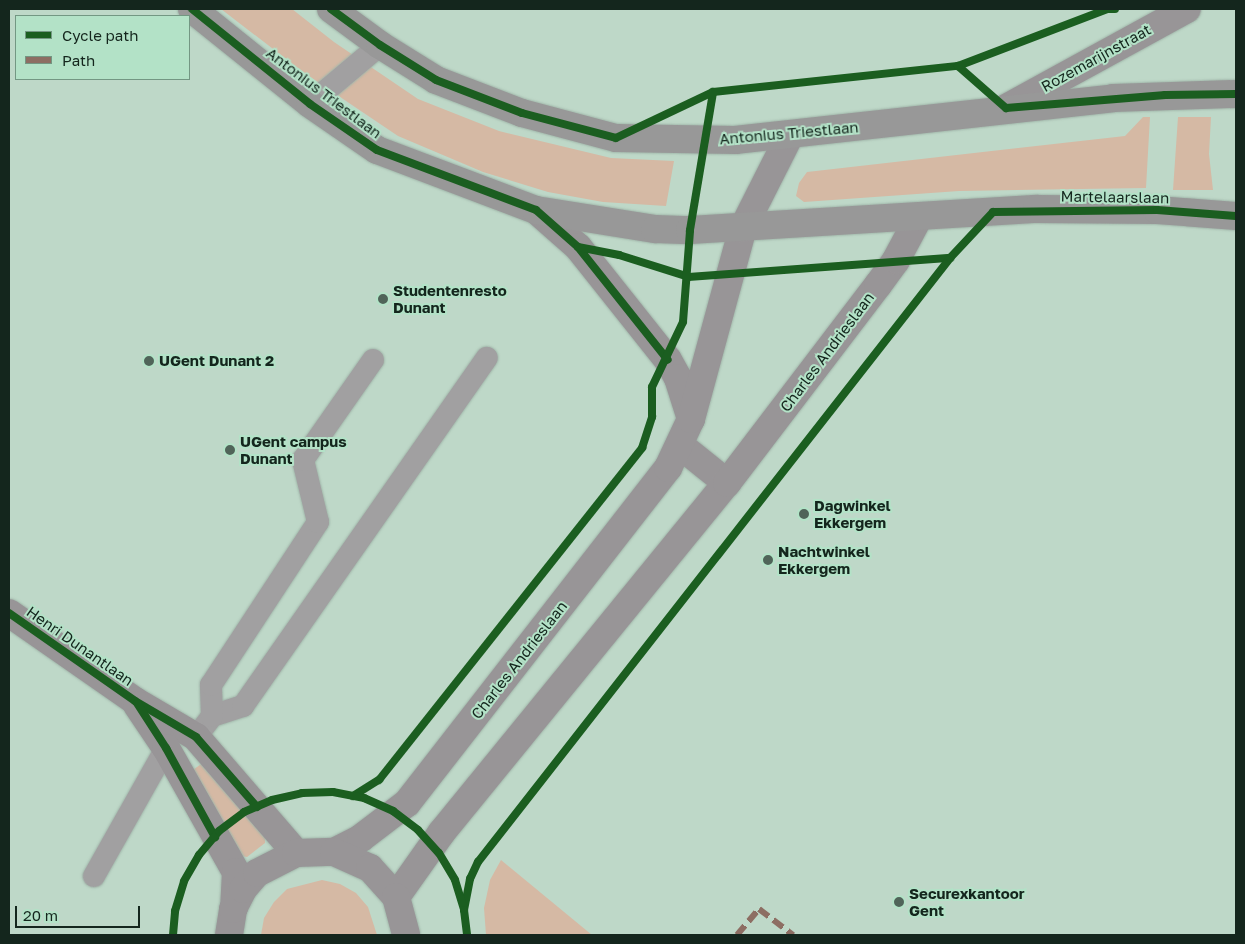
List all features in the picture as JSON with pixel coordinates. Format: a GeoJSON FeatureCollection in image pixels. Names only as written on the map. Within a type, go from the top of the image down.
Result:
{"type":"FeatureCollection","features":[{"type":"Feature","properties":{"kind":"main road","name":"Antonius Triestlaan"},"geometry":{"type":"LineString","coordinates":[[192,9],[310,104],[377,150],[445,179],[536,210],[655,229],[743,228]]}},
{"type":"Feature","properties":{"kind":"main road","name":"Antonius Triestlaan"},"geometry":{"type":"LineString","coordinates":[[331,9],[380,45],[436,80],[522,113],[616,138],[707,140],[790,135],[1006,108]]}},
{"type":"Feature","properties":{"kind":"main road"},"geometry":{"type":"LineString","coordinates":[[1006,108],[1156,95],[1236,94]]}},
{"type":"Feature","properties":{"kind":"main road","name":"Martelaarslaan"},"geometry":{"type":"LineString","coordinates":[[743,228],[1037,209],[1157,210],[1236,216]]}},
{"type":"Feature","properties":{"kind":"street","name":"Rozemarijnstraat"},"geometry":{"type":"LineString","coordinates":[[1006,108],[1187,9]]}},
{"type":"Feature","properties":{"kind":"street","name":"Charles Andrieslaan"},"geometry":{"type":"LineString","coordinates":[[334,852],[361,838],[407,803],[668,468],[692,419],[743,228],[790,135]]}},
{"type":"Feature","properties":{"kind":"street"},"geometry":{"type":"LineString","coordinates":[[536,210],[578,247],[668,360],[678,378],[692,419]]}},
{"type":"Feature","properties":{"kind":"street","name":"Charles Andrieslaan"},"geometry":{"type":"LineString","coordinates":[[396,897],[442,832],[727,483],[878,286],[896,260],[918,217]]}},
{"type":"Feature","properties":{"kind":"street"},"geometry":{"type":"LineString","coordinates":[[680,446],[727,483]]}},
{"type":"Feature","properties":{"kind":"street","name":"Henri Dunantlaan"},"geometry":{"type":"LineString","coordinates":[[9,613],[135,701],[196,737],[296,852]]}},
{"type":"Feature","properties":{"kind":"street","name":"Henri Dunantlaan"},"geometry":{"type":"LineString","coordinates":[[135,701],[166,748],[236,872],[231,922]]}},
{"type":"Feature","properties":{"kind":"street","name":"Charles Andrieslaan"},"geometry":{"type":"LineString","coordinates":[[231,922],[243,889],[257,873],[296,852],[334,852],[370,868],[396,897],[406,935]]}},
{"type":"Feature","properties":{"kind":"lane"},"geometry":{"type":"LineString","coordinates":[[310,104],[380,45]]}},
{"type":"Feature","properties":{"kind":"lane"},"geometry":{"type":"LineString","coordinates":[[196,737],[212,716],[243,706],[330,566],[487,358]]}},
{"type":"Feature","properties":{"kind":"lane"},"geometry":{"type":"LineString","coordinates":[[212,716],[211,684],[318,522],[303,460],[373,360]]}},
{"type":"Feature","properties":{"kind":"lane"},"geometry":{"type":"LineString","coordinates":[[94,876],[166,748]]}},
{"type":"Feature","properties":{"kind":"shaded area"},"geometry":{"type":"Polygon","coordinates":[[[221,9],[292,9],[334,42],[418,99],[499,131],[611,158],[674,161],[666,206],[603,202],[548,192],[483,172],[398,136],[303,72],[221,9]]]}},
{"type":"Feature","properties":{"kind":"shaded area"},"geometry":{"type":"Polygon","coordinates":[[[1143,117],[1150,117],[1146,188],[959,191],[804,202],[796,196],[799,183],[807,172],[1125,136],[1143,117]]]}},
{"type":"Feature","properties":{"kind":"shaded area"},"geometry":{"type":"Polygon","coordinates":[[[1178,117],[1211,117],[1209,154],[1213,190],[1173,190],[1178,117]]]}},
{"type":"Feature","properties":{"kind":"shaded area"},"geometry":{"type":"Polygon","coordinates":[[[201,764],[265,837],[265,843],[247,857],[241,856],[193,770],[201,764]]]}},
{"type":"Feature","properties":{"kind":"shaded area"},"geometry":{"type":"Polygon","coordinates":[[[501,860],[592,935],[486,935],[484,908],[490,880],[501,860]]]}},
{"type":"Feature","properties":{"kind":"shaded area"},"geometry":{"type":"Polygon","coordinates":[[[322,880],[340,884],[356,893],[368,907],[377,935],[261,935],[264,918],[274,902],[287,889],[322,880]]]}},
{"type":"Feature","properties":{"kind":"marked path"},"geometry":{"type":"LineString","coordinates":[[737,935],[759,909],[793,935]]}},
{"type":"Feature","properties":{"kind":"cycle path"},"geometry":{"type":"LineString","coordinates":[[192,9],[310,104],[377,150],[536,210],[578,247],[668,360]]}},
{"type":"Feature","properties":{"kind":"cycle path"},"geometry":{"type":"LineString","coordinates":[[331,9],[380,45],[436,80],[522,113],[616,138],[713,92],[958,66],[1006,108],[1165,95],[1236,94]]}},
{"type":"Feature","properties":{"kind":"cycle path"},"geometry":{"type":"LineString","coordinates":[[958,66],[1107,9],[1115,9]]}},
{"type":"Feature","properties":{"kind":"cycle path"},"geometry":{"type":"LineString","coordinates":[[353,796],[379,780],[642,448],[652,417],[652,387],[683,322],[690,230],[713,92]]}},
{"type":"Feature","properties":{"kind":"cycle path"},"geometry":{"type":"LineString","coordinates":[[464,910],[470,879],[478,862],[950,258],[993,212],[1157,210],[1236,216]]}},
{"type":"Feature","properties":{"kind":"cycle path"},"geometry":{"type":"LineString","coordinates":[[578,247],[619,255],[689,277],[950,258]]}},
{"type":"Feature","properties":{"kind":"cycle path"},"geometry":{"type":"LineString","coordinates":[[9,613],[135,701],[196,737],[257,807]]}},
{"type":"Feature","properties":{"kind":"cycle path"},"geometry":{"type":"LineString","coordinates":[[137,703],[166,748],[215,837]]}},
{"type":"Feature","properties":{"kind":"cycle path"},"geometry":{"type":"LineString","coordinates":[[173,935],[175,911],[184,881],[199,855],[219,831],[244,812],[272,800],[302,793],[333,792],[364,798],[393,811],[418,830],[439,853],[455,880],[464,910],[467,935]]}},
{"type":"Feature","properties":{"kind":"place","name":"Studentenresto Dunant"},"geometry":{"type":"Point","coordinates":[383,299]}},
{"type":"Feature","properties":{"kind":"place","name":"UGent Dunant 2"},"geometry":{"type":"Point","coordinates":[149,361]}},
{"type":"Feature","properties":{"kind":"place","name":"UGent campus Dunant"},"geometry":{"type":"Point","coordinates":[230,450]}},
{"type":"Feature","properties":{"kind":"place","name":"Dagwinkel Ekkergem"},"geometry":{"type":"Point","coordinates":[804,514]}},
{"type":"Feature","properties":{"kind":"place","name":"Nachtwinkel Ekkergem"},"geometry":{"type":"Point","coordinates":[768,560]}},
{"type":"Feature","properties":{"kind":"place","name":"Securexkantoor Gent"},"geometry":{"type":"Point","coordinates":[899,902]}}]}
